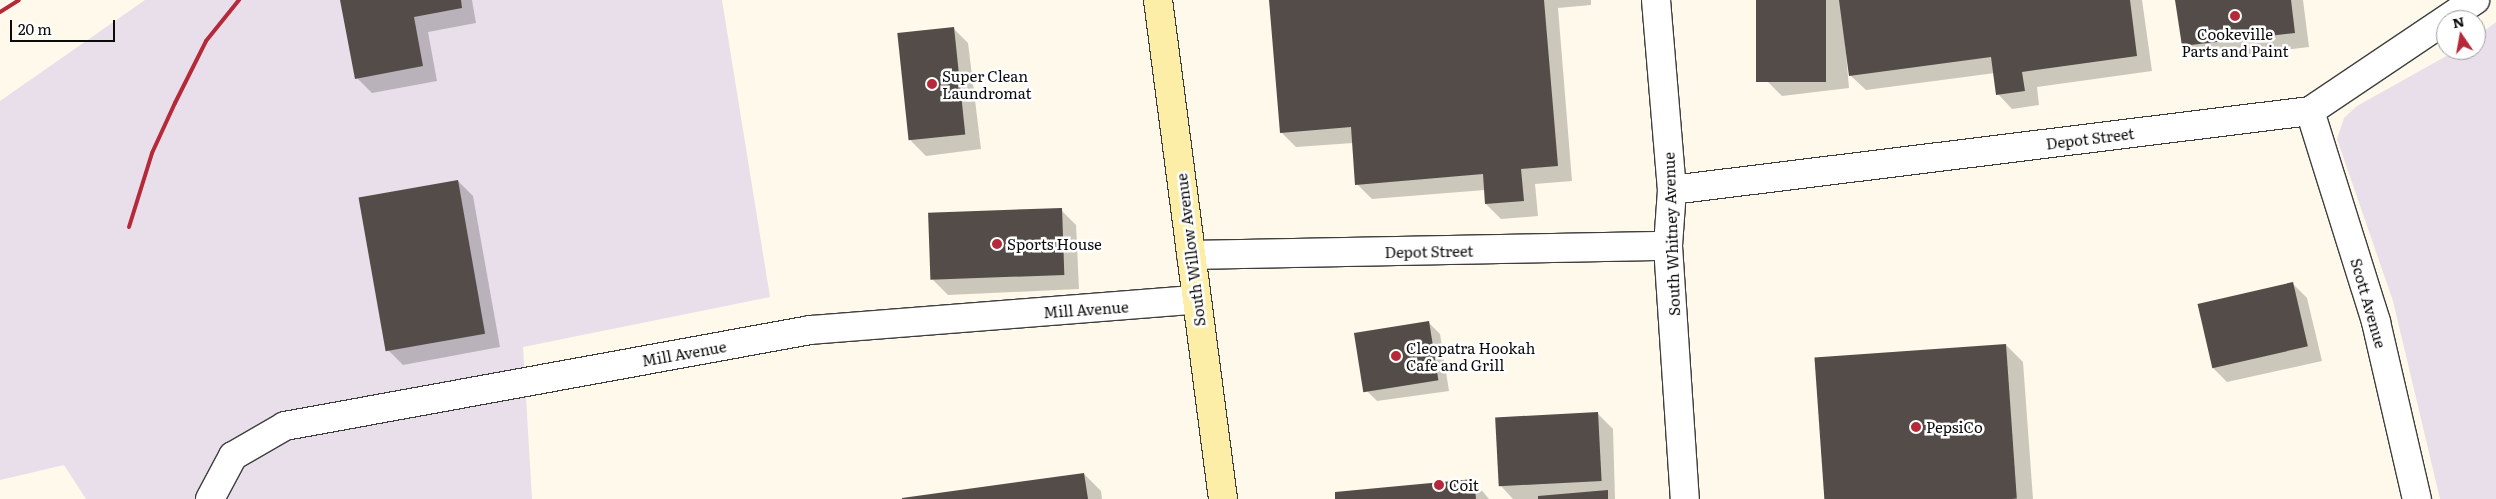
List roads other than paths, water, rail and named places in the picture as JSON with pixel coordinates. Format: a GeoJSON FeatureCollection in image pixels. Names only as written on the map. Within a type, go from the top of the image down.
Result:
{"type":"FeatureCollection","features":[{"type":"Feature","properties":{"kind":"main road","name":"South Willow Avenue"},"geometry":{"type":"LineString","coordinates":[[1158,0],[1222,499]]}},
{"type":"Feature","properties":{"kind":"street","name":"South Whitney Avenue"},"geometry":{"type":"LineString","coordinates":[[1656,0],[1672,190],[1668,246],[1685,499]]}},
{"type":"Feature","properties":{"kind":"street","name":"Depot Street"},"geometry":{"type":"LineString","coordinates":[[1672,190],[2310,111],[2475,0]]}},
{"type":"Feature","properties":{"kind":"street","name":"Scott Avenue"},"geometry":{"type":"LineString","coordinates":[[2310,111],[2376,322],[2417,499]]}},
{"type":"Feature","properties":{"kind":"street","name":"Depot Street"},"geometry":{"type":"LineString","coordinates":[[1191,255],[1668,246]]}},
{"type":"Feature","properties":{"kind":"street","name":"Mill Avenue"},"geometry":{"type":"LineString","coordinates":[[210,499],[233,456],[286,426],[810,330],[1195,300]]}},
{"type":"Feature","properties":{"kind":"railway"},"geometry":{"type":"LineString","coordinates":[[0,12],[19,0]]}},
{"type":"Feature","properties":{"kind":"railway"},"geometry":{"type":"LineString","coordinates":[[129,227],[152,153],[175,103],[206,41],[239,0]]}},
{"type":"Feature","properties":{"kind":"place","name":"Cookeville Parts and Paint"},"geometry":{"type":"Point","coordinates":[2235,16]}},
{"type":"Feature","properties":{"kind":"place","name":"Super Clean Laundromat"},"geometry":{"type":"Point","coordinates":[932,84]}},
{"type":"Feature","properties":{"kind":"place","name":"Sports House"},"geometry":{"type":"Point","coordinates":[997,244]}},
{"type":"Feature","properties":{"kind":"place","name":"Cleopatra Hookah Cafe and Grill"},"geometry":{"type":"Point","coordinates":[1396,356]}},
{"type":"Feature","properties":{"kind":"place","name":"PepsiCo"},"geometry":{"type":"Point","coordinates":[1916,427]}},
{"type":"Feature","properties":{"kind":"place","name":"Coit"},"geometry":{"type":"Point","coordinates":[1439,485]}}]}
